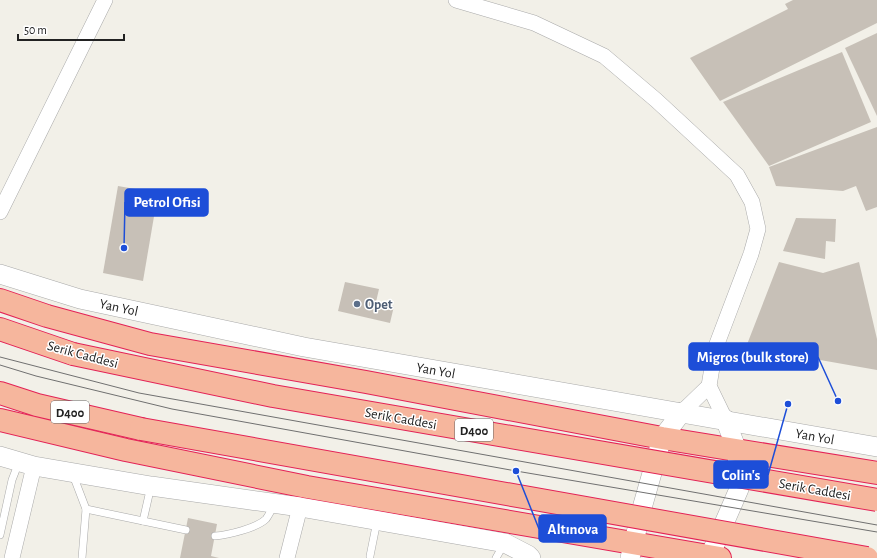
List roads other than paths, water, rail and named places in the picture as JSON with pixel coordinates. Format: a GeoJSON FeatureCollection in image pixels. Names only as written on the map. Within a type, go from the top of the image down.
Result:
{"type":"FeatureCollection","features":[{"type":"Feature","properties":{"kind":"highway"},"geometry":{"type":"LineString","coordinates":[[0,300],[47,316],[150,344],[366,382],[662,438],[877,473]]}},
{"type":"Feature","properties":{"kind":"highway","name":"Serik Caddesi"},"geometry":{"type":"LineString","coordinates":[[0,329],[73,354],[273,396],[877,500]]}},
{"type":"Feature","properties":{"kind":"highway","name":"D400"},"geometry":{"type":"LineString","coordinates":[[0,393],[37,405],[141,429],[867,558]]}},
{"type":"Feature","properties":{"kind":"highway"},"geometry":{"type":"LineString","coordinates":[[0,420],[126,450],[632,551],[714,557]]}},
{"type":"Feature","properties":{"kind":"street"},"geometry":{"type":"LineString","coordinates":[[0,212],[105,0]]}},
{"type":"Feature","properties":{"kind":"street"},"geometry":{"type":"LineString","coordinates":[[456,0],[534,23],[604,56],[656,100],[737,175],[752,202],[758,229],[751,254],[715,349],[709,386],[725,419],[737,450],[738,489],[714,557]]}},
{"type":"Feature","properties":{"kind":"street","name":"Yan Yol"},"geometry":{"type":"LineString","coordinates":[[0,274],[80,299],[304,347],[725,419],[877,447]]}},
{"type":"Feature","properties":{"kind":"street"},"geometry":{"type":"LineString","coordinates":[[632,551],[642,508],[662,438],[682,412],[709,386]]}},
{"type":"Feature","properties":{"kind":"street"},"geometry":{"type":"LineString","coordinates":[[0,456],[26,463],[151,486],[300,507],[377,521],[500,551],[528,555],[531,558]]}},
{"type":"Feature","properties":{"kind":"street"},"geometry":{"type":"LineString","coordinates":[[12,558],[26,463]]}},
{"type":"Feature","properties":{"kind":"street"},"geometry":{"type":"LineString","coordinates":[[300,507],[356,496]]}},
{"type":"Feature","properties":{"kind":"street"},"geometry":{"type":"LineString","coordinates":[[287,558],[300,507]]}},
{"type":"Feature","properties":{"kind":"lane"},"geometry":{"type":"LineString","coordinates":[[0,535],[12,480],[26,463]]}},
{"type":"Feature","properties":{"kind":"lane"},"geometry":{"type":"LineString","coordinates":[[71,471],[86,509],[82,558]]}},
{"type":"Feature","properties":{"kind":"lane"},"geometry":{"type":"LineString","coordinates":[[144,521],[151,486]]}},
{"type":"Feature","properties":{"kind":"lane"},"geometry":{"type":"LineString","coordinates":[[215,536],[247,529],[265,520],[275,504]]}},
{"type":"Feature","properties":{"kind":"lane"},"geometry":{"type":"LineString","coordinates":[[86,509],[186,530]]}},
{"type":"Feature","properties":{"kind":"lane"},"geometry":{"type":"LineString","coordinates":[[370,556],[377,521]]}},
{"type":"Feature","properties":{"kind":"tram line"},"geometry":{"type":"LineString","coordinates":[[0,357],[139,393],[877,525]]}},
{"type":"Feature","properties":{"kind":"tram line"},"geometry":{"type":"LineString","coordinates":[[0,365],[36,376],[172,409],[516,471],[877,532]]}},
{"type":"Feature","properties":{"kind":"place","name":"Petrol Ofisi"},"geometry":{"type":"Point","coordinates":[124,248]}},
{"type":"Feature","properties":{"kind":"place","name":"Opet"},"geometry":{"type":"Point","coordinates":[357,304]}},
{"type":"Feature","properties":{"kind":"place","name":"Migros (bulk store)"},"geometry":{"type":"Point","coordinates":[838,401]}},
{"type":"Feature","properties":{"kind":"place","name":"Colin's"},"geometry":{"type":"Point","coordinates":[788,404]}},
{"type":"Feature","properties":{"kind":"place","name":"Altınova"},"geometry":{"type":"Point","coordinates":[516,471]}}]}
